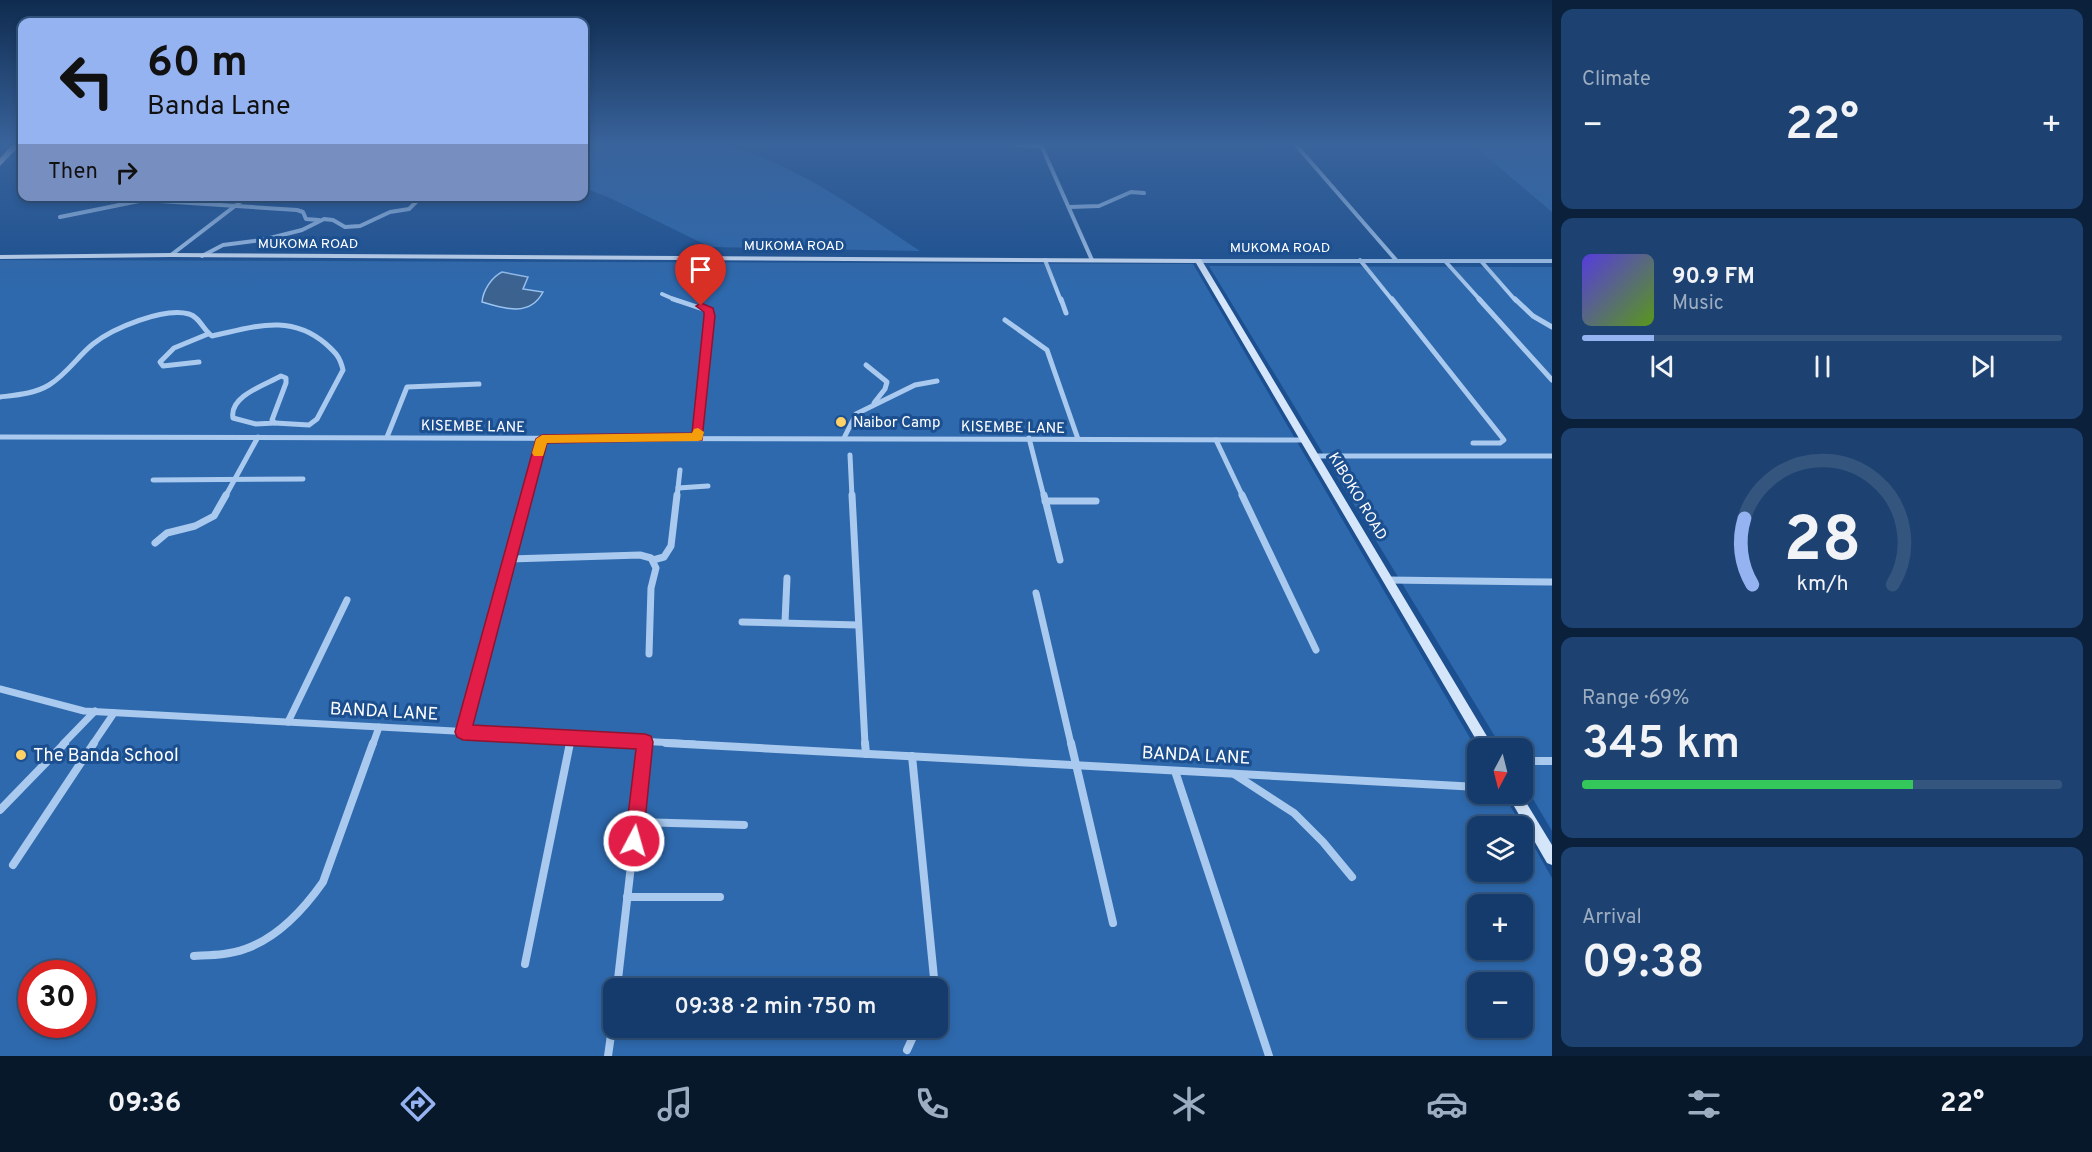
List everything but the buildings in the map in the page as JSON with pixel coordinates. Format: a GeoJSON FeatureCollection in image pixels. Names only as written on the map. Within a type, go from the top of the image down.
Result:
{"type":"FeatureCollection","features":[{"type":"Feature","properties":{"kind":"street"},"geometry":{"type":"LineString","coordinates":[[1063,194],[1092,260]]}},
{"type":"Feature","properties":{"kind":"street"},"geometry":{"type":"LineString","coordinates":[[1069,207],[1099,206],[1126,194]]}},
{"type":"Feature","properties":{"kind":"street"},"geometry":{"type":"LineString","coordinates":[[1339,194],[1396,260]]}},
{"type":"Feature","properties":{"kind":"street"},"geometry":{"type":"LineString","coordinates":[[60,217],[139,201]]}},
{"type":"Feature","properties":{"kind":"street"},"geometry":{"type":"LineString","coordinates":[[160,201],[297,210],[303,212],[306,219],[329,219],[345,227],[360,226],[390,212],[409,209],[417,201]]}},
{"type":"Feature","properties":{"kind":"street"},"geometry":{"type":"LineString","coordinates":[[171,255],[242,201]]}},
{"type":"Feature","properties":{"kind":"street"},"geometry":{"type":"LineString","coordinates":[[202,256],[229,244],[262,240],[302,230],[319,220]]}},
{"type":"Feature","properties":{"kind":"street","name":"MUKOMA ROAD"},"geometry":{"type":"LineString","coordinates":[[0,257],[171,255],[1552,261]]}},
{"type":"Feature","properties":{"kind":"street"},"geometry":{"type":"LineString","coordinates":[[1045,260],[1066,313]]}},
{"type":"Feature","properties":{"kind":"street"},"geometry":{"type":"LineString","coordinates":[[1360,260],[1504,440],[1500,443],[1473,443]]}},
{"type":"Feature","properties":{"kind":"street","name":"KIBOKO ROAD"},"geometry":{"type":"LineString","coordinates":[[1198,261],[1482,738]]}},
{"type":"Feature","properties":{"kind":"street"},"geometry":{"type":"LineString","coordinates":[[1445,261],[1552,380]]}},
{"type":"Feature","properties":{"kind":"street"},"geometry":{"type":"LineString","coordinates":[[1481,261],[1532,315],[1545,325],[1552,327]]}},
{"type":"Feature","properties":{"kind":"street"},"geometry":{"type":"LineString","coordinates":[[662,294],[671,301],[701,306],[709,311],[698,437]]}},
{"type":"Feature","properties":{"kind":"street"},"geometry":{"type":"LineString","coordinates":[[0,397],[25,394],[50,384],[98,340],[148,319],[164,315],[189,314],[200,321],[208,334]]}},
{"type":"Feature","properties":{"kind":"street"},"geometry":{"type":"LineString","coordinates":[[1005,320],[1047,350],[1078,439]]}},
{"type":"Feature","properties":{"kind":"street"},"geometry":{"type":"LineString","coordinates":[[199,362],[163,366],[160,362],[168,352],[208,334],[217,336],[261,325],[280,324],[296,326],[316,336],[340,356],[343,370],[317,419],[309,425],[246,423],[233,418],[232,412],[237,401],[281,376],[286,378],[286,383],[273,413],[274,423]]}},
{"type":"Feature","properties":{"kind":"street"},"geometry":{"type":"LineString","coordinates":[[866,365],[888,382],[872,406]]}},
{"type":"Feature","properties":{"kind":"street"},"geometry":{"type":"LineString","coordinates":[[844,438],[854,416],[915,385],[937,381]]}},
{"type":"Feature","properties":{"kind":"street"},"geometry":{"type":"LineString","coordinates":[[387,437],[407,387],[479,384]]}},
{"type":"Feature","properties":{"kind":"street","name":"KISEMBE LANE"},"geometry":{"type":"LineString","coordinates":[[0,437],[1306,440]]}},
{"type":"Feature","properties":{"kind":"street"},"geometry":{"type":"LineString","coordinates":[[155,543],[167,533],[195,526],[214,516],[258,437]]}},
{"type":"Feature","properties":{"kind":"street"},"geometry":{"type":"LineString","coordinates":[[1029,438],[1060,560]]}},
{"type":"Feature","properties":{"kind":"street"},"geometry":{"type":"LineString","coordinates":[[463,732],[542,439]]}},
{"type":"Feature","properties":{"kind":"street"},"geometry":{"type":"LineString","coordinates":[[1216,440],[1316,650]]}},
{"type":"Feature","properties":{"kind":"street"},"geometry":{"type":"LineString","coordinates":[[850,455],[866,754]]}},
{"type":"Feature","properties":{"kind":"street"},"geometry":{"type":"LineString","coordinates":[[1315,456],[1552,456]]}},
{"type":"Feature","properties":{"kind":"street"},"geometry":{"type":"LineString","coordinates":[[510,559],[640,555],[653,560],[664,557],[671,546],[680,470]]}},
{"type":"Feature","properties":{"kind":"street"},"geometry":{"type":"LineString","coordinates":[[153,480],[303,479]]}},
{"type":"Feature","properties":{"kind":"street"},"geometry":{"type":"LineString","coordinates":[[678,488],[708,486]]}},
{"type":"Feature","properties":{"kind":"street"},"geometry":{"type":"LineString","coordinates":[[1045,501],[1096,501]]}},
{"type":"Feature","properties":{"kind":"street"},"geometry":{"type":"LineString","coordinates":[[649,654],[651,588],[656,568],[653,560]]}},
{"type":"Feature","properties":{"kind":"street"},"geometry":{"type":"LineString","coordinates":[[785,622],[787,578]]}},
{"type":"Feature","properties":{"kind":"street"},"geometry":{"type":"LineString","coordinates":[[1388,580],[1552,582]]}},
{"type":"Feature","properties":{"kind":"street"},"geometry":{"type":"LineString","coordinates":[[1036,593],[1113,923]]}},
{"type":"Feature","properties":{"kind":"street"},"geometry":{"type":"LineString","coordinates":[[288,722],[347,600]]}},
{"type":"Feature","properties":{"kind":"street"},"geometry":{"type":"LineString","coordinates":[[742,622],[858,625]]}},
{"type":"Feature","properties":{"kind":"street","name":"BANDA LANE"},"geometry":{"type":"LineString","coordinates":[[0,689],[84,711],[1467,786]]}},
{"type":"Feature","properties":{"kind":"street"},"geometry":{"type":"LineString","coordinates":[[0,810],[95,711]]}},
{"type":"Feature","properties":{"kind":"street"},"geometry":{"type":"LineString","coordinates":[[13,865],[114,712]]}},
{"type":"Feature","properties":{"kind":"street"},"geometry":{"type":"LineString","coordinates":[[194,956],[230,953],[262,942],[314,896],[323,882],[379,727]]}},
{"type":"Feature","properties":{"kind":"street"},"geometry":{"type":"LineString","coordinates":[[525,964],[571,738]]}},
{"type":"Feature","properties":{"kind":"street"},"geometry":{"type":"LineString","coordinates":[[617,978],[645,742]]}},
{"type":"Feature","properties":{"kind":"street"},"geometry":{"type":"LineString","coordinates":[[912,756],[934,978]]}},
{"type":"Feature","properties":{"kind":"street"},"geometry":{"type":"LineString","coordinates":[[1533,761],[1552,760]]}},
{"type":"Feature","properties":{"kind":"street"},"geometry":{"type":"LineString","coordinates":[[1175,771],[1269,1056]]}},
{"type":"Feature","properties":{"kind":"street"},"geometry":{"type":"LineString","coordinates":[[1233,774],[1294,813],[1323,842],[1352,877]]}},
{"type":"Feature","properties":{"kind":"street"},"geometry":{"type":"LineString","coordinates":[[1520,804],[1552,858]]}},
{"type":"Feature","properties":{"kind":"street"},"geometry":{"type":"LineString","coordinates":[[636,822],[744,825]]}},
{"type":"Feature","properties":{"kind":"street"},"geometry":{"type":"LineString","coordinates":[[627,897],[720,897]]}},
{"type":"Feature","properties":{"kind":"street"},"geometry":{"type":"LineString","coordinates":[[608,1056],[611,1038]]}},
{"type":"Feature","properties":{"kind":"street"},"geometry":{"type":"LineString","coordinates":[[907,1050],[912,1038]]}},
{"type":"Feature","properties":{"kind":"shaded area"},"geometry":{"type":"Polygon","coordinates":[[[601,194],[833,194],[920,251],[710,247],[601,194]]]}},
{"type":"Feature","properties":{"kind":"shaded area"},"geometry":{"type":"Polygon","coordinates":[[[1531,194],[1552,194],[1552,212],[1531,194]]]}},
{"type":"Feature","properties":{"kind":"shaded area"},"geometry":{"type":"Polygon","coordinates":[[[0,260],[1193,264],[1470,738],[1467,738],[1467,804],[1509,804],[1516,816],[1467,816],[1467,882],[1533,882],[1533,845],[1552,878],[1552,1056],[0,1056],[0,260]]]}},
{"type":"Feature","properties":{"kind":"shaded area"},"geometry":{"type":"Polygon","coordinates":[[[1209,266],[1552,267],[1552,831],[1533,799],[1533,738],[1496,738],[1209,266]]]}},
{"type":"Feature","properties":{"kind":"shaded area"},"geometry":{"type":"Polygon","coordinates":[[[502,272],[528,277],[523,289],[543,292],[538,300],[524,308],[508,309],[482,302],[489,284],[502,272]]]}},
{"type":"Feature","properties":{"kind":"slow traffic"},"geometry":{"type":"LineString","coordinates":[[538,453],[542,439],[698,437],[698,432]]}},
{"type":"Feature","properties":{"kind":"place","name":"Naibor Camp"},"geometry":{"type":"Point","coordinates":[841,422]}},
{"type":"Feature","properties":{"kind":"place","name":"The Banda School"},"geometry":{"type":"Point","coordinates":[21,755]}},
{"type":"Feature","properties":{"kind":"route"},"geometry":{"type":"LineString","coordinates":[[634,841],[645,742],[463,732],[542,439],[698,437],[710,316],[709,311],[701,306]]}}]}
